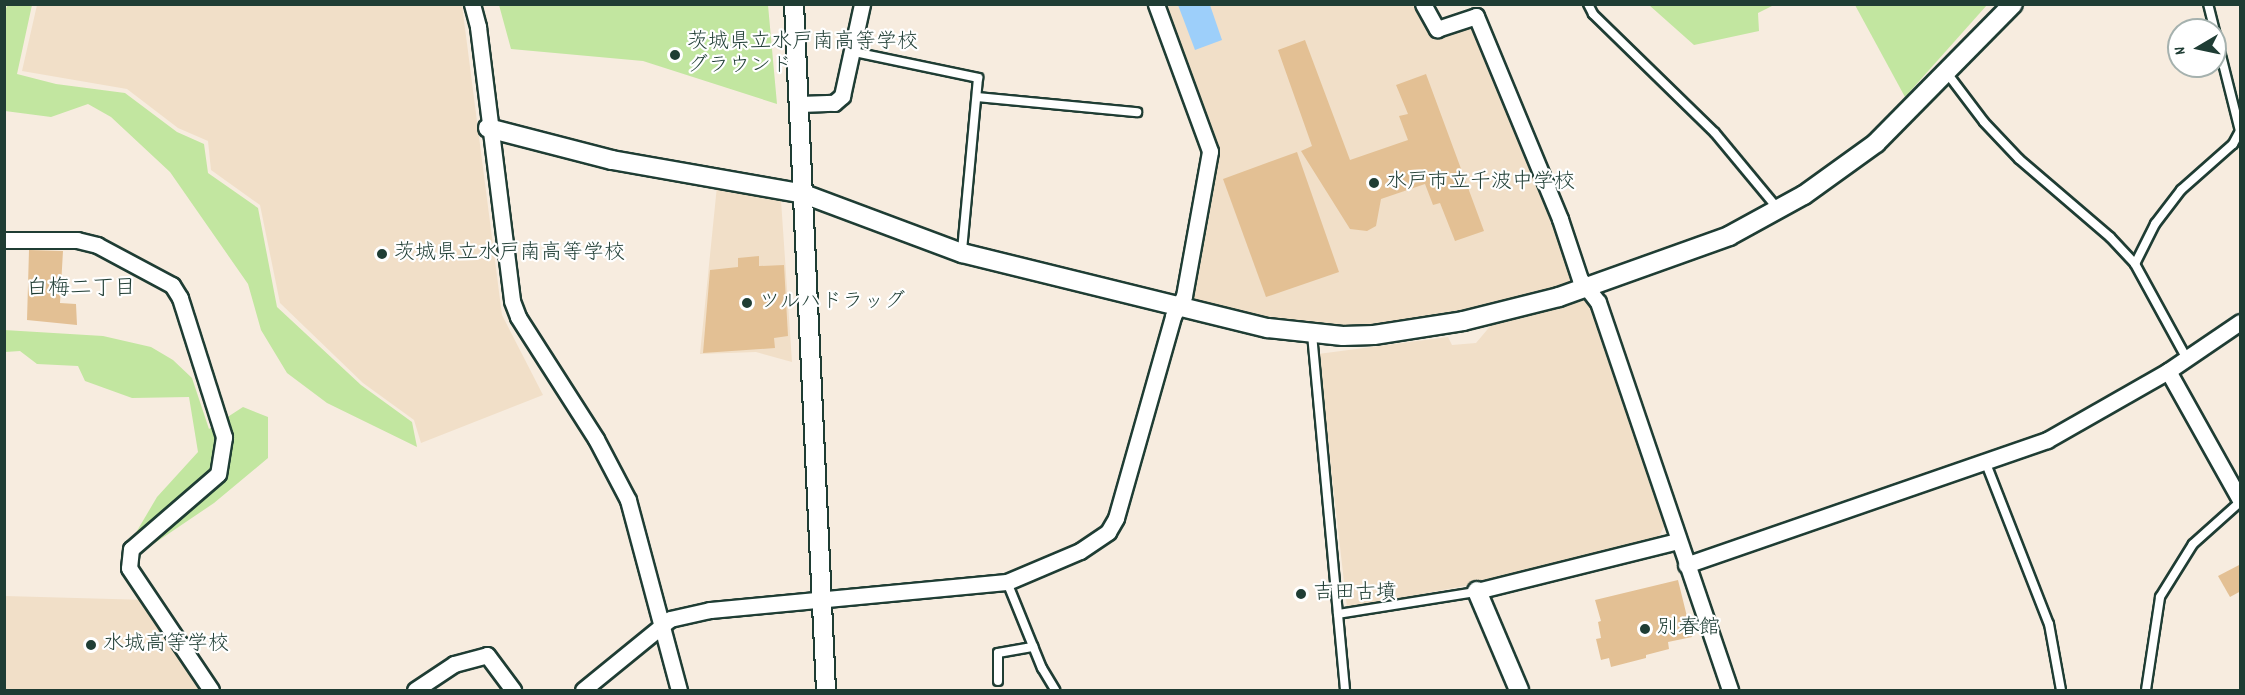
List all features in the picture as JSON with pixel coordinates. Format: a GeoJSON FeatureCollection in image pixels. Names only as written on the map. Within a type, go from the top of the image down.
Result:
{"type":"FeatureCollection","features":[{"type":"Feature","properties":{"kind":"street"},"geometry":{"type":"LineString","coordinates":[[472,4],[478,27],[488,128],[512,301],[518,317],[619,478],[628,500],[679,690]]}},
{"type":"Feature","properties":{"kind":"street"},"geometry":{"type":"LineString","coordinates":[[794,4],[826,690]]}},
{"type":"Feature","properties":{"kind":"street"},"geometry":{"type":"LineString","coordinates":[[800,104],[834,103],[842,96],[854,52],[862,4]]}},
{"type":"Feature","properties":{"kind":"street"},"geometry":{"type":"LineString","coordinates":[[583,690],[661,624],[710,610],[1007,582],[1080,551],[1108,532],[1116,518],[1173,316],[1179,306],[1210,151],[1156,4]]}},
{"type":"Feature","properties":{"kind":"street"},"geometry":{"type":"LineString","coordinates":[[1423,4],[1437,29],[1476,16],[1560,219],[1580,279],[1590,288],[1598,302],[1730,690]]}},
{"type":"Feature","properties":{"kind":"street"},"geometry":{"type":"LineString","coordinates":[[488,128],[612,160],[804,194],[962,253],[1268,328],[1312,334],[1374,335],[1423,328],[1590,288],[1729,236],[1779,211],[1876,143],[2013,4]]}},
{"type":"Feature","properties":{"kind":"street"},"geometry":{"type":"LineString","coordinates":[[4,240],[76,240],[97,245],[172,285],[180,298],[224,437],[218,474],[131,549],[129,568],[211,690]]}},
{"type":"Feature","properties":{"kind":"street"},"geometry":{"type":"LineString","coordinates":[[1686,565],[2047,440],[2168,371],[2241,322]]}},
{"type":"Feature","properties":{"kind":"street"},"geometry":{"type":"LineString","coordinates":[[2168,371],[2241,501]]}},
{"type":"Feature","properties":{"kind":"street"},"geometry":{"type":"LineString","coordinates":[[1519,690],[1477,591],[1678,541]]}},
{"type":"Feature","properties":{"kind":"street"},"geometry":{"type":"LineString","coordinates":[[415,690],[454,664],[487,655],[513,690]]}},
{"type":"Feature","properties":{"kind":"lane"},"geometry":{"type":"LineString","coordinates":[[1588,4],[1593,14],[1715,133],[1779,211]]}},
{"type":"Feature","properties":{"kind":"lane"},"geometry":{"type":"LineString","coordinates":[[2135,264],[2155,224],[2181,190],[2233,144],[2240,131],[2208,4]]}},
{"type":"Feature","properties":{"kind":"lane"},"geometry":{"type":"LineString","coordinates":[[854,52],[978,78],[967,163],[962,253]]}},
{"type":"Feature","properties":{"kind":"lane"},"geometry":{"type":"LineString","coordinates":[[1947,73],[1984,122],[2019,159],[2110,237],[2135,264],[2186,357]]}},
{"type":"Feature","properties":{"kind":"lane"},"geometry":{"type":"LineString","coordinates":[[977,97],[1137,112]]}},
{"type":"Feature","properties":{"kind":"lane"},"geometry":{"type":"LineString","coordinates":[[1312,334],[1345,690]]}},
{"type":"Feature","properties":{"kind":"lane"},"geometry":{"type":"LineString","coordinates":[[1985,462],[2049,624],[2061,690]]}},
{"type":"Feature","properties":{"kind":"lane"},"geometry":{"type":"LineString","coordinates":[[2146,690],[2160,597],[2193,544],[2241,501]]}},
{"type":"Feature","properties":{"kind":"lane"},"geometry":{"type":"LineString","coordinates":[[1007,582],[1033,647],[1055,690]]}},
{"type":"Feature","properties":{"kind":"lane"},"geometry":{"type":"LineString","coordinates":[[1338,614],[1477,591]]}},
{"type":"Feature","properties":{"kind":"lane"},"geometry":{"type":"LineString","coordinates":[[998,681],[998,653],[1033,647]]}},
{"type":"Feature","properties":{"kind":"shaded area","name":"茨城県立水戸南高等学校"},"geometry":{"type":"Polygon","coordinates":[[[37,5],[462,5],[502,315],[543,395],[421,443],[414,420],[363,383],[280,303],[260,205],[211,170],[208,141],[178,128],[127,89],[22,71],[37,5]]]}},
{"type":"Feature","properties":{"kind":"shaded area","name":"水戸市立千波中学校"},"geometry":{"type":"Polygon","coordinates":[[[1162,5],[1417,5],[1435,36],[1467,23],[1474,25],[1553,216],[1573,281],[1567,287],[1467,312],[1383,326],[1297,325],[1252,318],[1190,298],[1215,150],[1162,5]]]}},
{"type":"Feature","properties":{"kind":"shaded area"},"geometry":{"type":"Polygon","coordinates":[[[717,186],[781,200],[792,362],[756,352],[700,354],[717,186]]]}},
{"type":"Feature","properties":{"kind":"shaded area"},"geometry":{"type":"Polygon","coordinates":[[[1583,300],[1591,308],[1665,525],[1658,538],[1491,581],[1347,608],[1318,354],[1448,337],[1452,345],[1476,343],[1492,324],[1583,300]]]}},
{"type":"Feature","properties":{"kind":"shaded area","name":"水城高等学校"},"geometry":{"type":"Polygon","coordinates":[[[5,596],[148,600],[206,690],[5,690],[5,596]]]}},
{"type":"Feature","properties":{"kind":"green space"},"geometry":{"type":"Polygon","coordinates":[[[8,5],[32,5],[17,74],[56,84],[125,93],[177,132],[204,144],[208,173],[258,208],[277,307],[361,385],[412,422],[417,447],[327,403],[287,373],[261,330],[248,284],[170,172],[111,117],[88,104],[51,117],[5,111],[4,12],[8,5]]]}},
{"type":"Feature","properties":{"kind":"green space","name":"茨城県立水戸南高等学校 グラウンド"},"geometry":{"type":"Polygon","coordinates":[[[499,5],[768,5],[777,104],[643,61],[511,49],[499,5]]]}},
{"type":"Feature","properties":{"kind":"green space"},"geometry":{"type":"Polygon","coordinates":[[[1649,5],[1774,5],[1758,13],[1759,31],[1694,45],[1649,5]]]}},
{"type":"Feature","properties":{"kind":"green space"},"geometry":{"type":"Polygon","coordinates":[[[1855,5],[1987,5],[1905,97],[1855,5]]]}},
{"type":"Feature","properties":{"kind":"green space"},"geometry":{"type":"Polygon","coordinates":[[[4,330],[103,336],[151,347],[173,360],[192,378],[209,429],[243,407],[268,417],[268,458],[214,503],[143,551],[134,536],[157,497],[198,452],[189,397],[132,398],[85,381],[78,366],[37,364],[20,351],[5,352],[4,330]]]}},
{"type":"Feature","properties":{"kind":"water"},"geometry":{"type":"Polygon","coordinates":[[[1178,5],[1210,5],[1222,40],[1195,50],[1178,5]]]}},
{"type":"Feature","properties":{"kind":"building"},"geometry":{"type":"Polygon","coordinates":[[[1305,40],[1350,160],[1408,140],[1399,116],[1408,114],[1396,85],[1426,74],[1484,231],[1455,241],[1440,203],[1433,205],[1425,184],[1381,199],[1376,226],[1367,231],[1350,229],[1301,151],[1312,146],[1278,50],[1305,40]]]}},
{"type":"Feature","properties":{"kind":"building"},"geometry":{"type":"Polygon","coordinates":[[[1297,152],[1339,272],[1266,297],[1223,179],[1297,152]]]}},
{"type":"Feature","properties":{"kind":"building"},"geometry":{"type":"Polygon","coordinates":[[[29,250],[63,251],[60,303],[76,304],[77,325],[27,320],[29,250]]]}},
{"type":"Feature","properties":{"kind":"building","name":"ツルハドラッグ"},"geometry":{"type":"Polygon","coordinates":[[[759,256],[759,266],[784,265],[788,336],[774,338],[775,348],[703,353],[710,270],[738,267],[738,258],[759,256]]]}},
{"type":"Feature","properties":{"kind":"building"},"geometry":{"type":"Polygon","coordinates":[[[2241,564],[2241,591],[2230,597],[2218,576],[2241,564]]]}},
{"type":"Feature","properties":{"kind":"building","name":"別春館"},"geometry":{"type":"Polygon","coordinates":[[[1678,580],[1692,637],[1668,642],[1669,649],[1646,655],[1646,658],[1611,667],[1609,658],[1601,660],[1596,639],[1601,638],[1598,622],[1601,621],[1595,600],[1678,580]]]}},
{"type":"Feature","properties":{"kind":"place","name":"茨城県立水戸南高等学校 グラウンド"},"geometry":{"type":"Point","coordinates":[675,55]}},
{"type":"Feature","properties":{"kind":"place","name":"水戸市立千波中学校"},"geometry":{"type":"Point","coordinates":[1374,183]}},
{"type":"Feature","properties":{"kind":"place","name":"茨城県立水戸南高等学校"},"geometry":{"type":"Point","coordinates":[382,254]}},
{"type":"Feature","properties":{"kind":"place","name":"ツルハドラッグ"},"geometry":{"type":"Point","coordinates":[747,303]}},
{"type":"Feature","properties":{"kind":"place","name":"吉田古墳"},"geometry":{"type":"Point","coordinates":[1301,594]}},
{"type":"Feature","properties":{"kind":"place","name":"別春館"},"geometry":{"type":"Point","coordinates":[1645,629]}},
{"type":"Feature","properties":{"kind":"place","name":"水城高等学校"},"geometry":{"type":"Point","coordinates":[91,645]}},
{"type":"Feature","properties":{"kind":"district","name":"白梅二丁目"},"geometry":{"type":"Point","coordinates":[81,290]}}]}
